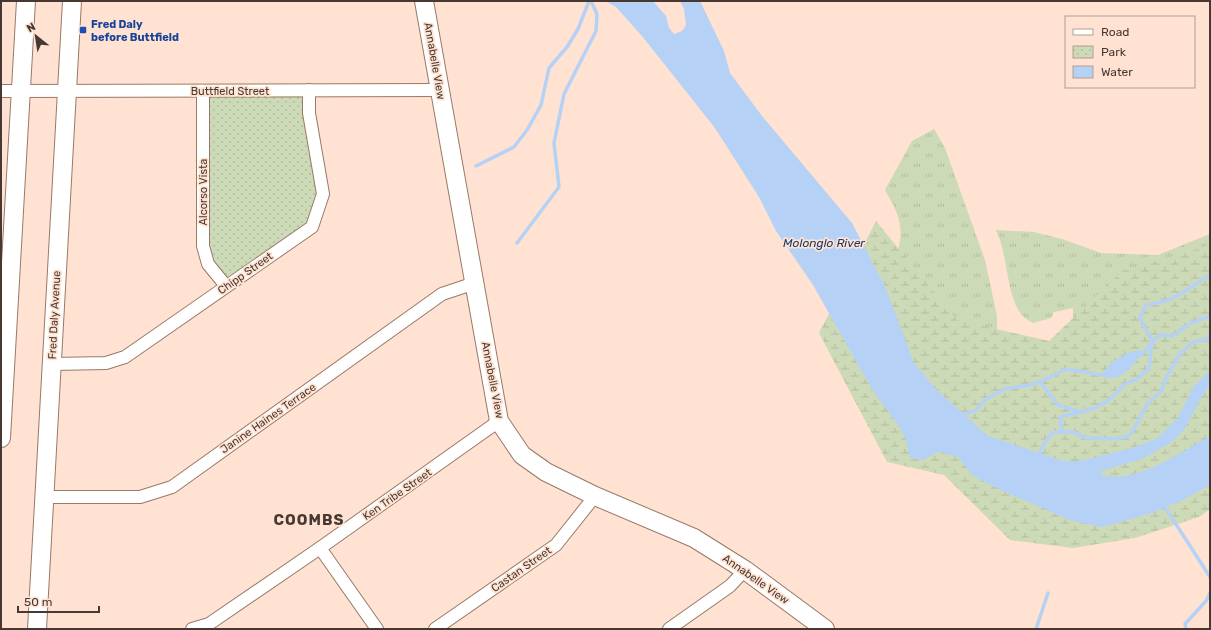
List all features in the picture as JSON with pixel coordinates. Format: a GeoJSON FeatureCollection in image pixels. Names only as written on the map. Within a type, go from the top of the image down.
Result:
{"type":"FeatureCollection","features":[{"type":"Feature","properties":{"kind":"street"},"geometry":{"type":"LineString","coordinates":[[1,438],[3,364],[26,1]]}},
{"type":"Feature","properties":{"kind":"street","name":"Fred Daly Avenue"},"geometry":{"type":"LineString","coordinates":[[37,629],[72,1]]}},
{"type":"Feature","properties":{"kind":"street","name":"Annabelle View"},"geometry":{"type":"LineString","coordinates":[[424,1],[500,420],[522,455],[546,472],[595,496],[694,538],[745,570],[825,629]]}},
{"type":"Feature","properties":{"kind":"street","name":"Chipp Street"},"geometry":{"type":"LineString","coordinates":[[52,364],[106,363],[125,356],[312,227],[323,194],[309,113],[309,90]]}},
{"type":"Feature","properties":{"kind":"street","name":"Buttfield Street"},"geometry":{"type":"LineString","coordinates":[[1,91],[440,90]]}},
{"type":"Feature","properties":{"kind":"street","name":"Alcorso Vista"},"geometry":{"type":"LineString","coordinates":[[203,91],[203,246],[208,264],[226,286]]}},
{"type":"Feature","properties":{"kind":"street","name":"Janine Haines Terrace"},"geometry":{"type":"LineString","coordinates":[[44,497],[140,497],[172,487],[442,294],[475,283]]}},
{"type":"Feature","properties":{"kind":"street","name":"Ken Tribe Street"},"geometry":{"type":"LineString","coordinates":[[192,629],[209,624],[320,548],[500,420]]}},
{"type":"Feature","properties":{"kind":"street","name":"Castan Street"},"geometry":{"type":"LineString","coordinates":[[435,629],[556,544],[595,496]]}},
{"type":"Feature","properties":{"kind":"street"},"geometry":{"type":"LineString","coordinates":[[320,548],[377,629]]}},
{"type":"Feature","properties":{"kind":"street"},"geometry":{"type":"LineString","coordinates":[[669,629],[730,586],[745,570]]}},
{"type":"Feature","properties":{"kind":"green space"},"geometry":{"type":"Polygon","coordinates":[[[309,90],[323,194],[312,227],[226,286],[208,264],[203,91],[309,90]]]}},
{"type":"Feature","properties":{"kind":"green space"},"geometry":{"type":"Polygon","coordinates":[[[934,129],[945,148],[985,260],[997,316],[997,330],[991,383],[898,250],[901,233],[899,218],[885,190],[912,141],[934,129]]]}},
{"type":"Feature","properties":{"kind":"green space"},"geometry":{"type":"Polygon","coordinates":[[[876,221],[957,320],[1049,341],[1122,271],[1202,248],[1210,243],[1210,509],[1199,517],[1135,538],[1073,548],[1010,540],[944,475],[887,462],[819,333],[876,221]]]}},
{"type":"Feature","properties":{"kind":"green space"},"geometry":{"type":"Polygon","coordinates":[[[996,230],[1034,232],[1062,239],[1101,253],[1158,255],[1210,234],[1210,299],[1073,318],[1073,308],[1054,312],[1051,318],[1033,323],[1023,316],[1013,299],[1003,251],[996,230]]]}},
{"type":"Feature","properties":{"kind":"water","name":"Molonglo River"},"geometry":{"type":"Polygon","coordinates":[[[606,1],[653,1],[666,16],[669,28],[674,34],[682,31],[686,25],[684,9],[680,1],[700,1],[724,51],[730,73],[762,116],[852,223],[885,286],[914,363],[937,390],[988,436],[1063,461],[1080,461],[1132,448],[1156,439],[1178,418],[1193,387],[1210,370],[1210,385],[1201,398],[1184,430],[1170,443],[1144,458],[1102,471],[1101,475],[1115,477],[1143,471],[1171,458],[1210,436],[1210,485],[1183,500],[1152,513],[1103,527],[1072,521],[992,486],[972,475],[958,457],[939,452],[922,460],[910,458],[906,440],[899,426],[873,391],[813,285],[776,231],[759,197],[715,128],[642,36],[616,7],[606,1]]]}},
{"type":"Feature","properties":{"kind":"water"},"geometry":{"type":"Polygon","coordinates":[[[1139,350],[1144,352],[1131,367],[1120,376],[1108,378],[1102,375],[1109,365],[1118,358],[1139,350]]]}},
{"type":"Feature","properties":{"kind":"waterway"},"geometry":{"type":"LineString","coordinates":[[476,166],[514,147],[527,130],[541,105],[549,68],[567,47],[578,29],[589,1]]}},
{"type":"Feature","properties":{"kind":"waterway"},"geometry":{"type":"LineString","coordinates":[[517,243],[559,187],[554,143],[564,94],[596,31],[597,14],[591,1]]}},
{"type":"Feature","properties":{"kind":"waterway"},"geometry":{"type":"LineString","coordinates":[[1040,382],[1058,405],[1080,412],[1095,408],[1109,400],[1124,385],[1139,378],[1149,368],[1152,341],[1140,318],[1146,305],[1173,298],[1210,275]]}},
{"type":"Feature","properties":{"kind":"waterway"},"geometry":{"type":"LineString","coordinates":[[1140,355],[1159,335],[1173,336],[1190,324],[1210,316]]}},
{"type":"Feature","properties":{"kind":"waterway"},"geometry":{"type":"LineString","coordinates":[[1037,458],[1047,439],[1053,432],[1074,432],[1086,438],[1117,439],[1128,436],[1134,429],[1148,403],[1161,391],[1167,376],[1180,354],[1193,342],[1208,339],[1210,333]]}},
{"type":"Feature","properties":{"kind":"waterway"},"geometry":{"type":"LineString","coordinates":[[960,415],[975,411],[985,400],[1004,389],[1035,384],[1067,369],[1102,375],[1106,373]]}},
{"type":"Feature","properties":{"kind":"waterway"},"geometry":{"type":"LineString","coordinates":[[1062,432],[1060,417],[1080,412]]}},
{"type":"Feature","properties":{"kind":"waterway"},"geometry":{"type":"LineString","coordinates":[[1163,504],[1210,577]]}},
{"type":"Feature","properties":{"kind":"waterway"},"geometry":{"type":"LineString","coordinates":[[1036,629],[1048,593]]}},
{"type":"Feature","properties":{"kind":"waterway"},"geometry":{"type":"LineString","coordinates":[[1186,629],[1185,624],[1206,601],[1210,593]]}},
{"type":"Feature","properties":{"kind":"place","name":"Fred Daly before Buttfield"},"geometry":{"type":"Point","coordinates":[83,30]}},
{"type":"Feature","properties":{"kind":"district","name":"COOMBS"},"geometry":{"type":"Point","coordinates":[309,520]}}]}
